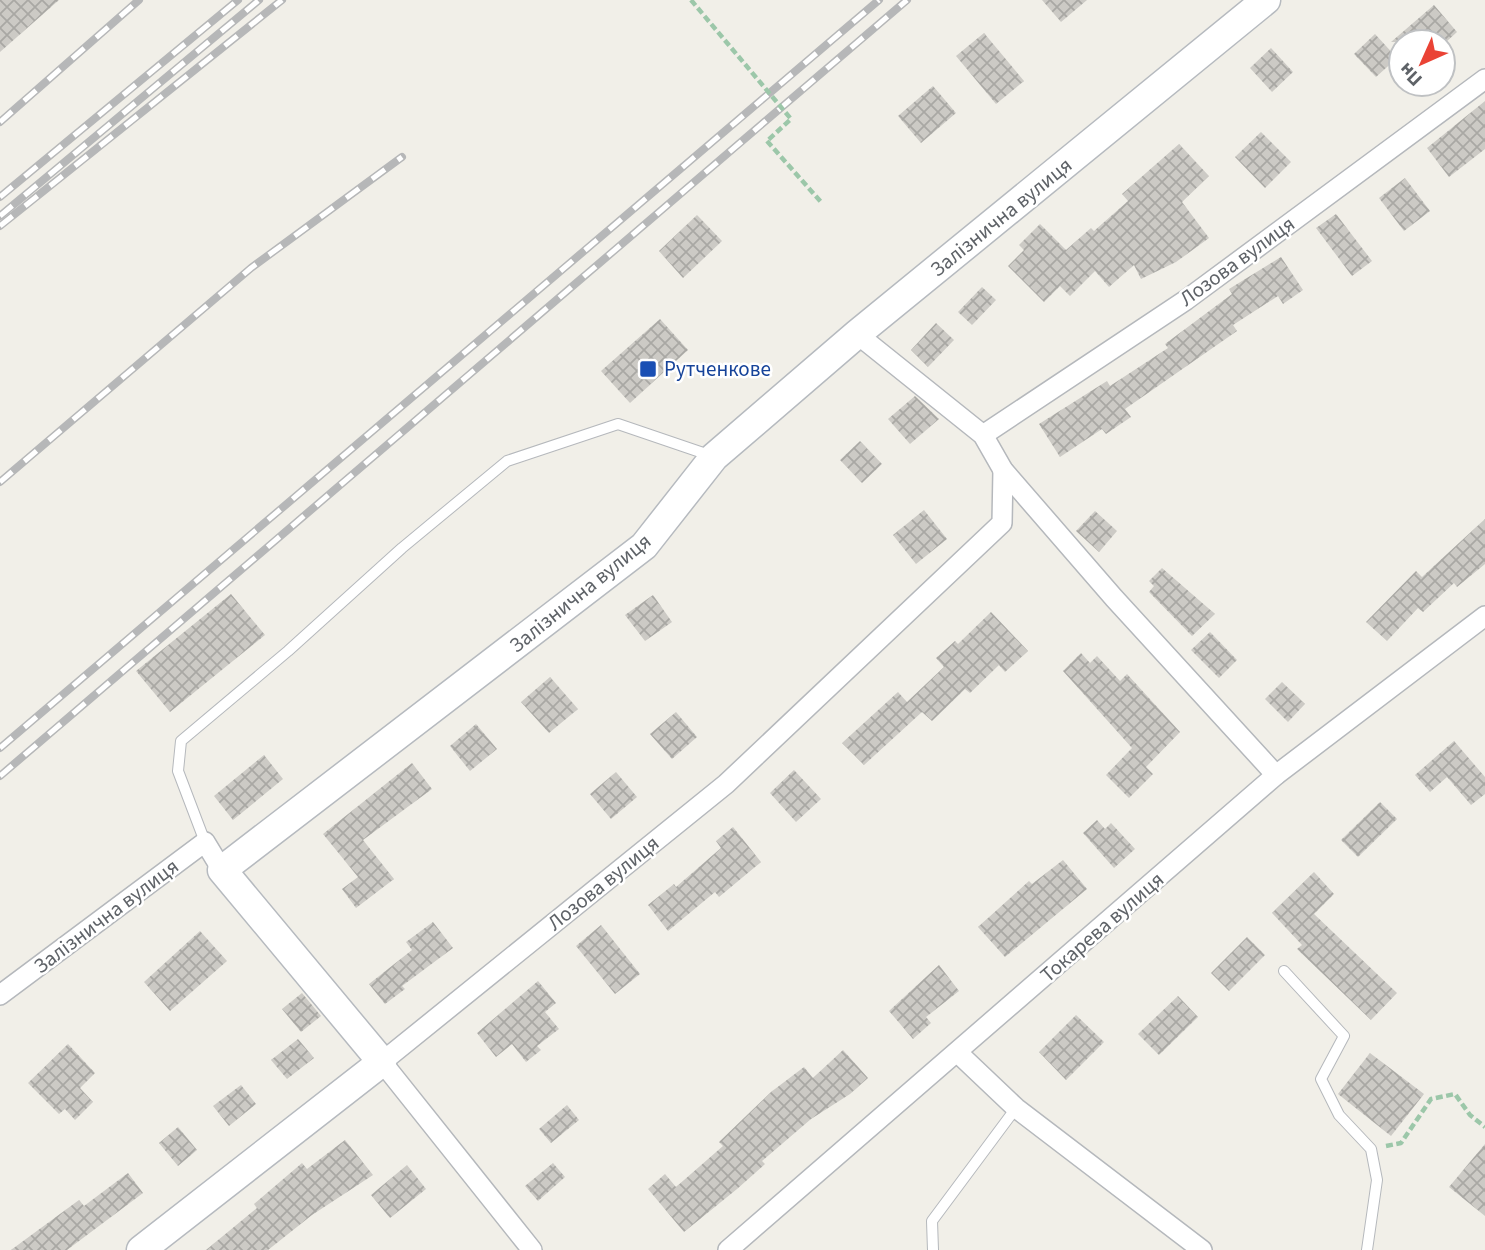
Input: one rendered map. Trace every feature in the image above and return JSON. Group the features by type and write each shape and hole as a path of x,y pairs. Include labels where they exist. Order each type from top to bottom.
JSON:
{"main road":[{"name":"Залізнична вулиця","path":"222,870 644,546 714,457 857,334 1266,0"},
{"path":"222,870 382,1062"},
{"name":"Лозова вулиця","path":"141,1250 382,1062"}],"street":[{"name":"Лозова вулиця","path":"983,435 1186,300 1485,79"},
{"path":"857,334 983,435 1003,470 1114,598 1276,775"},
{"name":"Лозова вулиця","path":"382,1062 726,784 992,533 1002,523 1003,470"},
{"name":"Токарева вулиця","path":"728,1250 1276,775 1485,616"},
{"path":"205,842 222,870"},
{"name":"Залізнична вулиця","path":"0,995 205,842"},
{"path":"958,1053 1016,1108 1202,1250"},
{"path":"382,1062 531,1250"}],"lane":[{"path":"205,842 178,771 181,741 288,651 402,548 507,461 618,424 714,457"},
{"path":"1284,971 1344,1036 1321,1079 1339,1115 1371,1149 1377,1180 1367,1250"},
{"path":"933,1250 932,1221 1016,1108"}],"path":[{"path":"691,0 791,119 767,141 821,202"},
{"path":"1371,1149 1401,1143 1431,1099 1455,1094 1470,1115 1485,1127"}],"building":[{"path":"0,0 59,0 0,52"},
{"path":"1042,0 1087,0 1061,22"},
{"path":"1434,5 1454,28 1407,28"},
{"path":"984,33 1024,81 996,104 956,56"},
{"path":"1375,34 1387,47 1387,67 1376,77 1354,54"},
{"path":"1271,48 1293,72 1272,92 1250,68"},
{"path":"933,86 956,113 921,143 898,116"},
{"path":"1485,101 1485,149 1449,177 1427,148"},
{"path":"1261,132 1291,162 1265,188 1235,157"},
{"path":"1179,144 1209,176 1182,202 1209,238 1176,262 1141,279 1134,265 1109,287 1095,271 1070,296 1060,286 1044,302 1008,266 1024,250 1019,245 1040,224 1066,250 1091,228 1094,231 1128,201 1122,194"},
{"path":"1405,178 1430,211 1404,231 1379,198"},
{"path":"1336,214 1372,261 1352,276 1316,228"},
{"path":"697,215 722,241 683,278 659,251"},
{"path":"1281,257 1303,290 1283,304 1278,296 1233,325 1237,331 1125,409 1131,417 1106,434 1102,429 1060,457 1039,424 1107,381 1110,386 1168,348 1165,344 1232,294 1229,289"},
{"path":"982,287 996,300 972,325 958,312"},
{"path":"660,319 688,350 630,403 601,371"},
{"path":"936,323 954,340 928,367 911,350"},
{"path":"915,396 939,419 910,444 888,419"},
{"path":"860,441 882,464 862,483 840,460"},
{"path":"924,510 947,539 916,564 893,535"},
{"path":"1095,511 1117,531 1099,552 1076,531"},
{"path":"1485,519 1485,564 1457,587 1454,583 1423,612 1418,608 1387,641 1366,622 1416,571 1422,577"},
{"path":"1162,568 1215,614 1192,636 1149,592 1154,586 1149,581"},
{"path":"231,594 265,635 170,712 136,671"},
{"path":"653,595 672,622 645,641 625,615"},
{"path":"991,612 1028,651 1005,672 999,665 970,693 965,689 932,721 922,712 864,765 842,743 898,692 907,702 944,667 936,658 955,641 958,644"},
{"path":"1210,632 1237,660 1219,678 1191,650"},
{"path":"1081,653 1090,663 1097,656 1120,681 1127,674 1180,732 1146,767 1153,774 1129,798 1106,775 1132,748 1063,671"},
{"path":"550,677 578,709 549,733 521,702"},
{"path":"1282,682 1305,704 1288,722 1265,699"},
{"path":"676,712 697,737 672,759 650,734"},
{"path":"476,724 497,749 470,771 450,746"},
{"path":"1454,741 1485,777 1485,794 1471,805 1447,777 1430,792 1415,775"},
{"path":"264,755 283,779 233,820 214,796"},
{"path":"412,763 432,789 363,840 394,879 356,908 342,889 358,877 323,834"},
{"path":"794,770 821,799 796,822 770,793"},
{"path":"616,772 637,797 611,819 590,794"},
{"path":"1380,802 1397,819 1358,857 1341,840"},
{"path":"1097,820 1105,829 1111,823 1135,849 1114,868 1083,833"},
{"path":"733,827 761,862 719,897 715,892 668,931 648,905 674,884 676,887 721,848 716,841"},
{"path":"1063,860 1087,889 1005,957 978,927 1029,881 1032,884"},
{"path":"1314,872 1334,894 1314,914 1397,993 1371,1020 1297,949 1302,945 1272,913"},
{"path":"433,922 453,948 402,986 405,989 385,1004 369,984 412,950 406,942"},
{"path":"601,925 640,974 615,994 576,946"},
{"path":"200,931 227,961 170,1011 144,982"},
{"path":"1247,937 1265,955 1229,991 1211,973"},
{"path":"939,965 959,991 926,1017 931,1023 913,1039 889,1011"},
{"path":"538,981 556,1003 545,1012 559,1029 537,1046 541,1050 526,1062 512,1044 496,1057 477,1033"},
{"path":"302,993 321,1016 301,1032 282,1009"},
{"path":"1178,996 1198,1017 1159,1055 1138,1034"},
{"path":"1076,1015 1104,1042 1066,1080 1039,1052"},
{"path":"298,1039 314,1058 287,1079 271,1060"},
{"path":"68,1044 95,1073 80,1088 93,1102 75,1120 65,1109 59,1114 28,1083"},
{"path":"843,1050 868,1078 850,1094 811,1119 762,1161 765,1164 737,1189 684,1232 648,1189 665,1174 676,1187 723,1146 719,1142 771,1092 804,1067 813,1078"},
{"path":"1370,1053 1424,1094 1391,1136 1338,1094"},
{"path":"241,1085 256,1104 229,1126 213,1106"},
{"path":"567,1105 579,1120 551,1143 539,1129"},
{"path":"178,1127 197,1150 178,1166 159,1143"},
{"path":"345,1140 373,1175 312,1215 268,1250 206,1250 257,1208 254,1204 302,1163 307,1169"},
{"path":"1485,1144 1485,1216 1449,1187"},
{"path":"553,1163 565,1177 538,1201 525,1186"},
{"path":"407,1165 426,1189 390,1218 371,1195"},
{"path":"128,1173 143,1193 67,1250 11,1250 79,1200 84,1206"}],"railway":[{"path":"0,122 139,0"},
{"path":"0,197 238,0"},
{"path":"0,216 259,0"},
{"path":"0,226 282,0"},
{"path":"0,748 879,0"},
{"path":"0,776 907,0"},
{"path":"0,482 251,268 402,157"}],"place":[{"name":"Рутченкове","path":"648,369"}]}
